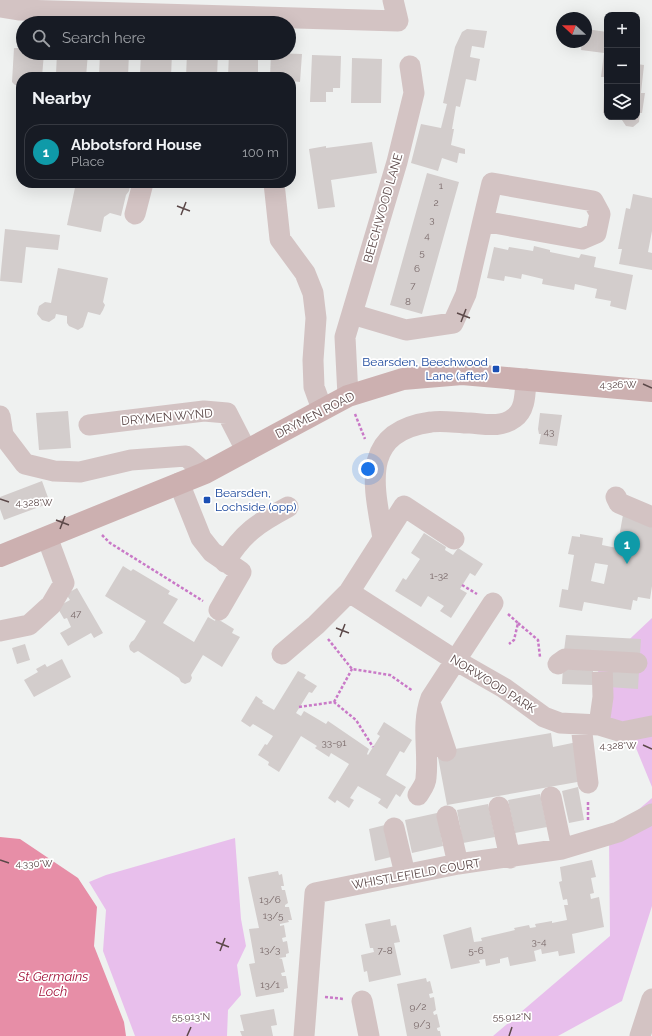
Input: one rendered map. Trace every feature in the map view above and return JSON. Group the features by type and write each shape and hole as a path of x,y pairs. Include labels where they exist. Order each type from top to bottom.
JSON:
{"main road":[{"name":"DRYMEN ROAD","path":"0,556 205,473 348,396 403,379 462,374 652,391"}],"street":[{"path":"296,18 398,21 393,0"},
{"path":"0,7 28,10 230,16"},
{"name":"BEECHWOOD LANE","path":"348,396 345,337 397,162 414,93 410,66"},
{"path":"352,314 406,330 453,323 466,294 492,182 593,201 600,214 596,232 582,239 483,221"},
{"path":"135,214 142,188"},
{"path":"275,188 280,239 305,273 313,293 316,318 313,360 314,387 322,409"},
{"path":"383,538 374,486 377,461 382,449 402,430 431,421 500,425 515,418 523,408 526,379"},
{"name":"DRYMEN WYND","path":"89,425 204,412 227,413 246,450"},
{"path":"0,416 3,435 25,464 54,471 80,472 131,460 186,456 205,473"},
{"path":"179,484 201,538 212,552 241,572 219,610"},
{"path":"616,496 619,503 652,517"},
{"path":"282,654 316,625 349,592 404,506 454,539"},
{"path":"225,562 237,543 260,522 288,507"},
{"path":"0,631 30,625 51,605 64,583 46,537"},
{"name":"NORWOOD PARK","path":"349,592 455,660 504,688 544,717 560,723 590,725 622,732 652,726"},
{"path":"418,795 426,780 425,728 430,702 455,660 500,608"},
{"path":"558,664 565,659 637,664"},
{"path":"588,783 582,754 590,725 603,697 602,662"},
{"path":"430,702 446,751"},
{"path":"551,797 572,846"},
{"path":"499,807 510,858"},
{"name":"WHISTLEFIELD COURT","path":"304,1036 315,893 458,864 510,858 572,846 618,832 652,814"},
{"path":"447,816 458,864"},
{"path":"394,828 405,874"},
{"path":"640,1036 652,999"},
{"path":"362,1001 369,1036"}],"path":[{"path":"348,396 366,442 382,449"},
{"path":"87,521 110,543 219,610"},
{"path":"500,608 538,640 540,663 558,664"},
{"path":"509,644 514,640 518,623"},
{"path":"316,625 352,668 390,675 430,702"},
{"path":"334,702 352,668"},
{"path":"299,707 334,702 356,720 373,747"},
{"path":"572,846 588,824 588,783"},
{"path":"307,995 362,1001"}],"shaded area":[{"path":"652,618 652,787 636,748 602,724 598,669"},
{"path":"652,798 652,906 622,1001 558,1036 493,1036 610,936 609,835"},
{"path":"235,838 241,919 246,946 237,965 241,995 228,1010 227,1036 135,1036 103,951 106,910 89,882 106,875"}],"water":[{"name":"St Germains Loch","path":"0,837 20,839 78,878 97,907 94,946 124,1022 126,1036 0,1036"}],"building":[{"path":"467,29 487,31 484,48 472,46 470,57 480,59 476,81 466,79 460,107 456,106 451,145 465,149 465,154 459,153 457,163 442,158 438,171 411,163 421,124 441,128 447,104 443,103 455,47 462,32"},
{"path":"592,30 604,32 604,53 581,50 581,48 592,48"},
{"path":"14,48 16,48 16,60 43,60 42,72 16,72 16,85 12,82"},
{"path":"604,53 604,77 601,77"},
{"path":"296,54 302,54 300,82 296,82 296,72 270,72 271,60 296,60"},
{"path":"312,55 341,56 340,88 333,88 333,92 326,92 326,102 310,102"},
{"path":"352,58 382,59 381,103 351,103"},
{"path":"57,60 87,60 86,72 56,72"},
{"path":"100,60 129,60 128,72 99,72"},
{"path":"141,60 172,60 171,72 140,72"},
{"path":"187,60 218,60 217,72 186,72"},
{"path":"229,60 258,60 258,72 228,72"},
{"path":"640,64 644,65 641,93 645,93 642,113 640,113"},
{"path":"622,120 639,120 633,127 626,126"},
{"path":"372,142 377,173 331,180 335,207 318,209 309,149"},
{"path":"427,173 459,182 422,314 390,305"},
{"path":"75,188 130,188 126,195 121,216 110,213 104,217 101,232 67,225"},
{"path":"633,194 652,198 652,231 648,252 652,253 652,270 619,264 622,249 618,249 626,208 630,209"},
{"path":"5,229 60,235 58,250 26,247 22,283 0,281"},
{"path":"534,246 550,250 550,252 579,258 581,254 596,257 594,267 633,275 626,310 610,306 611,301 595,298 597,289 575,284 574,290 542,284 543,279 522,274 521,279 505,276 504,281 487,278 494,247 508,250 509,247 533,251"},
{"path":"58,268 108,278 103,302 105,305 103,310 100,315 88,312 83,327 78,330 69,326 67,323 67,316 56,314 55,318 49,322 42,320 37,314 39,306 45,302 51,303"},
{"path":"68,411 71,448 39,450 36,413"},
{"path":"540,413 562,415 557,446 539,444 541,434 539,434 538,429"},
{"path":"42,481 50,503 4,520 0,509 0,497"},
{"path":"623,515 652,525 652,586 650,599 638,597 637,601 633,600 631,610 584,602 582,611 559,607 562,589 568,590 574,555 568,554 572,536 580,537 580,534 603,538 602,545 617,548","holes":["595,563 608,565 604,584 591,581"]},
{"path":"424,533 446,547 445,550 453,555 458,548 483,564 475,576 470,573 460,589 467,593 451,618 440,611 444,606 428,596 421,607 395,591 403,578 406,580 420,559 411,553"},
{"path":"123,566 131,571 133,569 170,591 168,594 178,599 163,623 194,642 208,617 215,621 216,618 234,629 232,633 240,637 222,667 203,655 191,675 192,678 190,682 185,684 181,682 179,678 138,651 134,653 130,650 129,646 131,642 134,640 146,621 105,596"},
{"path":"77,588 103,633 94,638 91,633 68,646 60,633 71,627 67,618 64,619 57,607 70,600 66,594"},
{"path":"566,635 641,639 640,655 564,651"},
{"path":"25,644 30,660 17,664 12,648"},
{"path":"62,659 71,677 34,697 24,680 38,672 36,669 45,664 47,667"},
{"path":"563,667 593,668 593,685 562,684"},
{"path":"609,670 639,671 638,689 608,687"},
{"path":"298,671 306,675 304,678 317,686 312,693 309,692 296,713 301,716 304,711 326,724 328,721 369,749 368,755 380,736 377,734 384,722 412,740 404,753 400,751 386,775 406,787 400,797 396,794 387,809 378,803 381,799 358,786 350,798 354,800 349,808 337,800 335,803 328,798 349,764 331,753 329,757 315,748 317,746 301,736 279,772 268,765 269,762 258,755 265,744 267,745 273,736 253,724 250,727 241,721 256,696 263,701 262,703 274,710"},
{"path":"551,733 553,747 577,742 583,781 447,805 437,752"},
{"path":"578,787 584,820 569,823 562,791"},
{"path":"540,794 547,827 515,833 508,800"},
{"path":"488,804 495,837 463,843 457,810"},
{"path":"437,813 443,846 412,853 405,820"},
{"path":"385,825 391,857 375,861 369,829"},
{"path":"592,860 596,877 591,878 594,893 590,894 591,899 599,897 604,927 572,934 575,953 559,956 558,951 542,954 541,949 534,951 536,961 510,966 508,957 500,959 500,963 486,966 485,959 479,960 480,963 451,969 443,935 471,927 474,942 482,941 481,938 515,930 514,928 529,925 530,928 536,927 535,924 567,920 564,905 568,905 567,899 563,900 559,882 562,881 560,867"},
{"path":"278,871 279,875 282,874 284,886 281,886 282,890 285,890 288,903 285,907 289,907 292,920 288,920 289,922 280,924 280,926 284,925 286,937 282,938 283,942 287,941 289,953 286,954 286,957 279,958 282,959 285,972 281,973 282,976 286,976 288,988 284,989 284,992 256,997 249,964 255,963 249,929 259,928 248,877"},
{"path":"390,919 391,926 396,925 400,942 394,943 401,975 369,982 367,971 364,972 361,955 374,952 373,948 370,948 365,924"},
{"path":"426,978 427,982 430,981 433,993 429,994 430,998 434,997 436,1010 433,1012 434,1015 437,1014 440,1027 437,1029 440,1031 441,1036 407,1036 397,984"},
{"path":"274,1009 277,1025 271,1026 273,1036 242,1036 240,1031 244,1031 240,1015"}],"place":[{"name":"Bearsden, Beechwood Lane (after)","path":"496,369"},
{"name":"Bearsden, Lochside (opp)","path":"207,500"},
{"name":"Abbotsford House","path":"627,564"}]}
